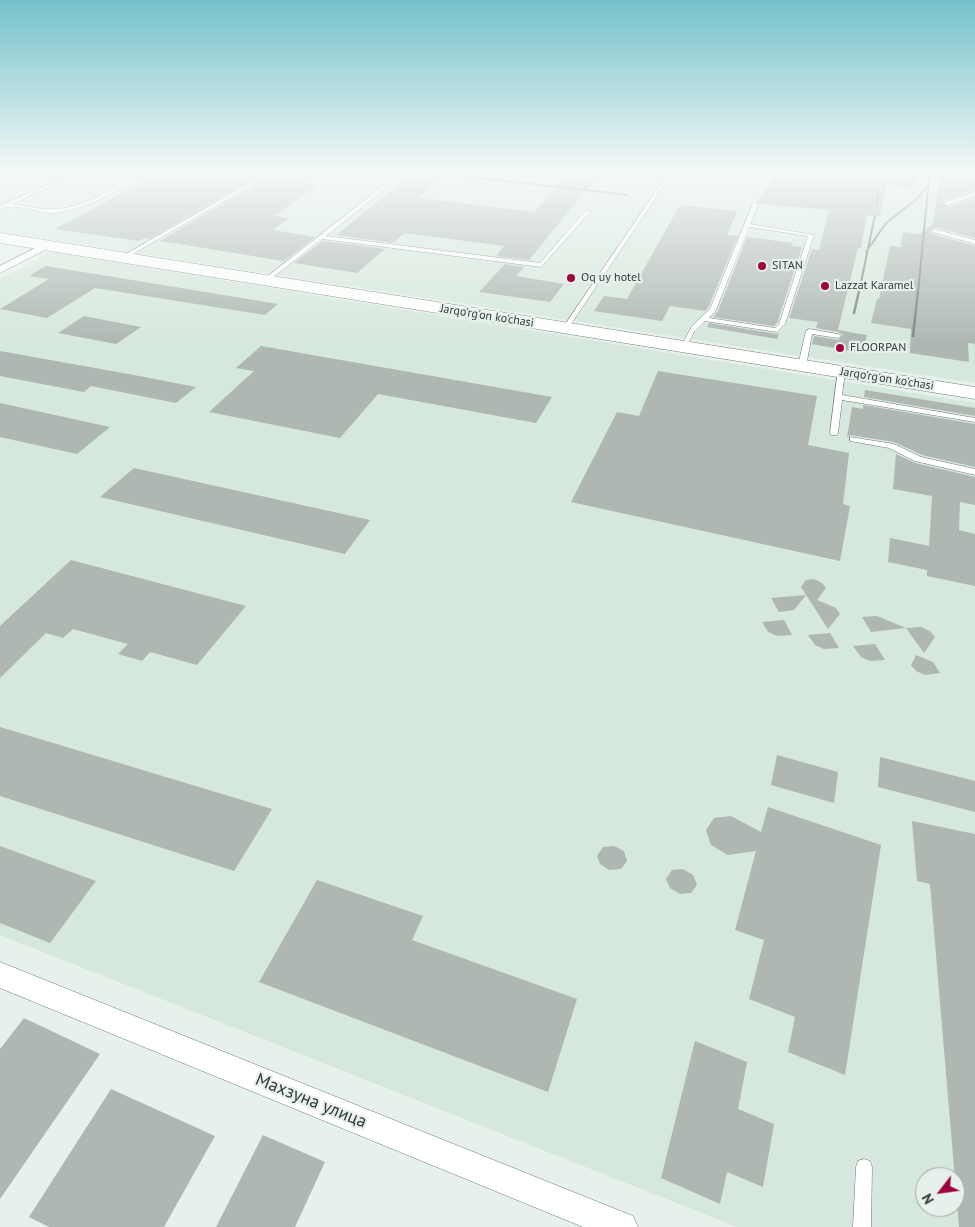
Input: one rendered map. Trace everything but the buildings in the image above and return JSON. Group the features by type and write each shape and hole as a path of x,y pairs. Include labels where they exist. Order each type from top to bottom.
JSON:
{"main road":[{"name":"Jarqo'rg'on ko'chasi","path":"0,234 50,244 975,393"},
{"name":"Jarqo'rg'on ko'chasi","path":"0,238 129,254 567,327 686,343 975,388"}],"street":[{"path":"0,270 50,244"},
{"name":"Махзуна улица","path":"0,975 622,1227"}],"lane":[{"path":"129,254 172,229"},
{"path":"270,277 331,229"},
{"path":"322,236 541,266 572,229"},
{"path":"567,327 633,229"},
{"path":"686,343 694,327 713,310 744,229"},
{"path":"705,319 776,330 782,324 811,235 774,229"},
{"path":"934,231 975,242"},
{"path":"803,361 809,331 838,336"},
{"path":"834,433 841,372"},
{"path":"838,398 975,420"},
{"path":"853,439 892,446 918,460 975,472"},
{"path":"862,1227 864,1168"}],"shaded area":[{"path":"0,229 975,229 975,383 0,232"},
{"path":"51,252 975,403 975,1227 737,1227 0,935 0,279"}],"railway":[{"path":"868,249 872,229"},
{"path":"868,249 882,229"},
{"path":"918,292 924,229"},
{"path":"859,292 868,249"},
{"path":"854,313 859,291"},
{"path":"913,336 918,291"}],"place":[{"name":"SITAN","path":"762,266"},
{"name":"Oq uy hotel","path":"571,278"},
{"name":"Lazzat Karamel","path":"825,286"},
{"name":"FLOORPAN","path":"840,348"}]}
